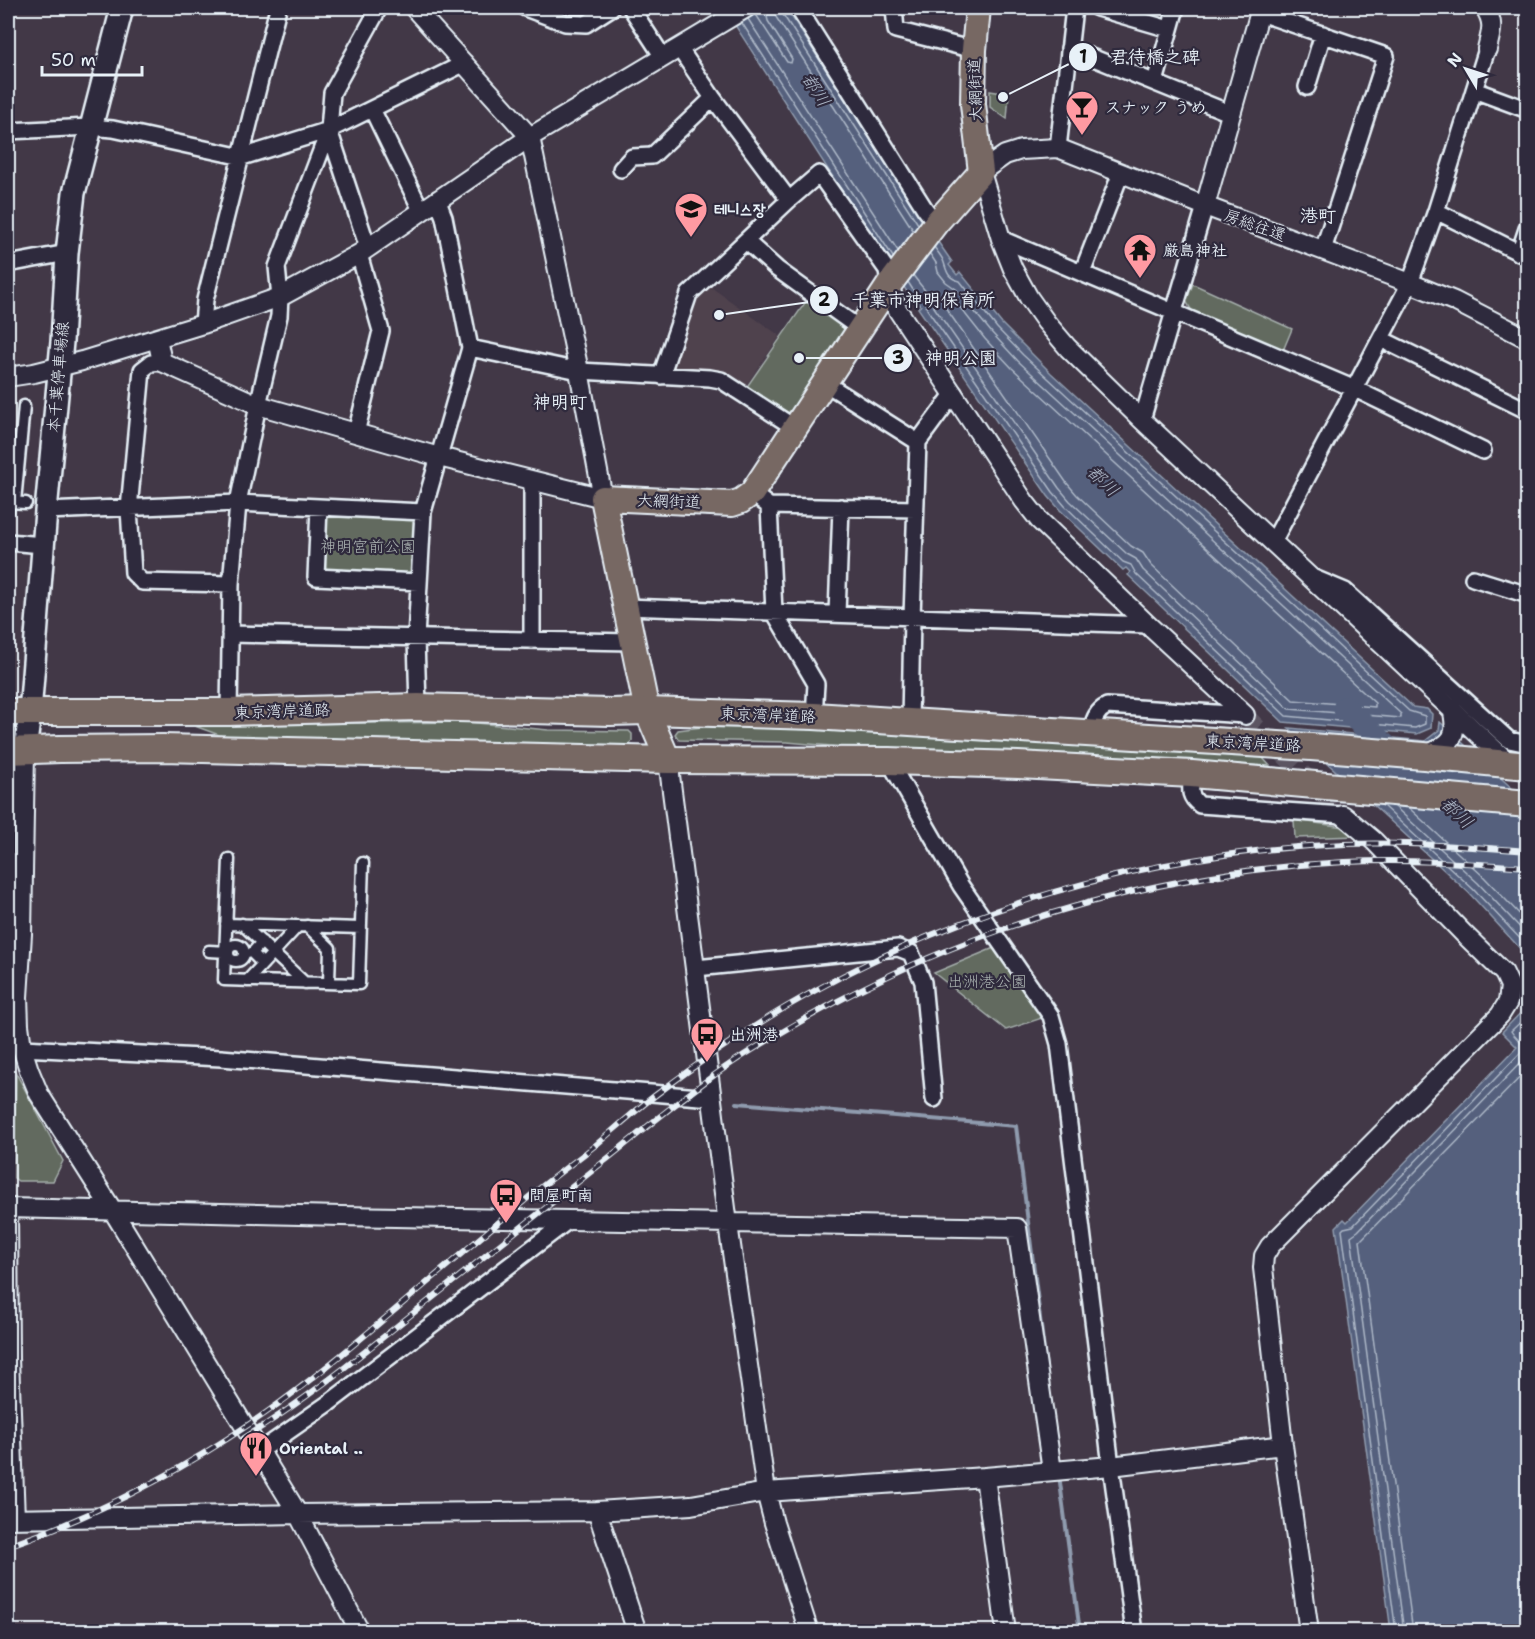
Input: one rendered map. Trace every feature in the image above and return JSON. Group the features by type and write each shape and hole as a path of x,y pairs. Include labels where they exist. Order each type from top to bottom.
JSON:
{"highway":[{"name":"東京湾岸道路","path":"19,713 229,712 418,707 814,716 1311,747 1424,756 1513,768"},
{"name":"東京湾岸道路","path":"16,751 163,748 668,760 889,761 1192,774 1527,804"}],"main road":[{"name":"本千葉停車場線","path":"16,751 19,713 44,545 62,342 67,253 74,193 122,8"},
{"name":"大網街道","path":"978,8 974,50 973,104 981,172"},
{"path":"760,500 795,428 889,285 936,224 981,172"},
{"path":"603,498 647,711 668,760"},
{"name":"大網街道","path":"603,498 732,504 760,500"}],"street":[{"path":"203,324 205,300 278,8"},
{"path":"229,712 231,584 238,503 279,316 278,267 328,130 332,93 379,8"},
{"path":"231,584 142,582 133,573 129,509 142,370 151,363 162,362 258,405 439,457 603,498 530,137 414,8"},
{"path":"525,8 565,23 586,24 611,8"},
{"path":"631,8 713,98 789,200"},
{"path":"8,377 59,368 203,324 280,297 363,251 530,137 746,8"},
{"path":"798,8 936,224"},
{"path":"894,8 896,30 974,50"},
{"path":"1058,148 1074,8"},
{"path":"1097,8 1169,29"},
{"path":"1155,82 1176,8"},
{"path":"1273,542 1410,283 1436,211 1487,49 1492,28 1490,16 1485,8"},
{"path":"1142,420 1261,10 1386,56 1323,250"},
{"path":"1307,87 1323,34"},
{"path":"1069,48 1232,114"},
{"path":"8,131 90,127 113,129 242,158 328,130 465,63"},
{"path":"1474,90 1527,110"},
{"path":"621,169 632,157 651,156 713,98"},
{"path":"372,109 421,210"},
{"path":"328,130 363,251 381,331 356,433"},
{"name":"房総往還","path":"981,172 1005,155 1042,148 1058,148 1410,283 1454,301 1527,339"},
{"path":"981,172 1000,239 1014,269 1029,298 1068,348 1513,768"},
{"path":"1082,273 1121,173"},
{"path":"661,376 689,294 819,174 887,270 897,309 1024,501 1039,520 1245,715"},
{"path":"418,707 416,639 423,512 470,348 444,217 437,199"},
{"path":"1436,211 1523,255 1527,226"},
{"path":"1000,239 1355,389 1483,451"},
{"path":"746,241 777,269 860,329"},
{"path":"8,264 67,253"},
{"path":"157,338 162,362"},
{"path":"1381,339 1527,411"},
{"path":"470,348 579,371 721,380 795,428"},
{"path":"825,383 918,442"},
{"path":"910,722 918,442 954,393"},
{"path":"16,505 24,406"},
{"path":"532,481 532,641"},
{"path":"814,716 816,684 774,612 760,500 841,507 915,509"},
{"path":"46,511 238,503 423,512"},
{"path":"319,507 316,577 419,582"},
{"path":"837,614 841,507"},
{"path":"8,542 44,545"},
{"path":"1308,576 1345,591 1509,740 1527,744"},
{"path":"1473,578 1527,595"},
{"path":"625,607 1148,625"},
{"path":"230,634 632,642"},
{"path":"1090,733 1096,715 1107,706 1245,715"},
{"path":"1424,756 1441,749 1452,740 1455,721 1452,708"},
{"path":"16,751 22,934 18,997 19,1025 22,1048 39,1094 298,1514 360,1632"},
{"path":"668,760 728,1224 766,1492 809,1632"},
{"path":"889,761 961,886 1052,1016 1059,1044 1111,1466 1134,1632"},
{"path":"1192,774 1190,794 1200,805 1343,815 1374,841 1504,973 1510,986 1508,1002 1500,1015 1270,1246 1264,1256 1263,1268 1283,1445 1309,1632"},
{"path":"229,860 227,952 224,980 359,984 363,863"},
{"path":"226,924 361,928"},
{"path":"242,924 305,982"},
{"path":"247,981 302,926"},
{"path":"302,926 330,948 329,983"},
{"path":"227,952 229,957 236,961 241,960 262,942"},
{"path":"696,968 898,948 911,953 923,982 934,1099"},
{"path":"209,951 227,952"},
{"path":"248,953 263,963"},
{"path":"22,1048 221,1058 712,1098"},
{"path":"1057,1470 1017,1228 8,1209 11,1519 597,1511 691,1505 766,1492 1111,1466 1283,1445"},
{"path":"260,1451 338,1396 569,1220"},
{"path":"985,1477 1006,1632"},
{"path":"597,1511 637,1632"}],"shaded area":[{"path":"705,283 780,336 744,388 674,369 669,363 694,294"}],"green space":[{"path":"990,91 1009,94 1007,119 990,107"},
{"path":"1193,284 1292,329 1282,353 1193,313 1186,301"},
{"path":"809,297 850,328 794,411 786,414 746,388"},
{"name":"神明宮前公園","path":"327,514 409,518 417,524 414,572 410,578 325,574 320,569 323,517"},
{"path":"467,722 548,730 629,731 632,734 632,741 629,746 250,739 222,736 192,725"},
{"path":"710,726 798,727 1262,757 1270,766 1119,757 877,750 787,742 679,740 675,734 678,730"},
{"path":"1294,820 1344,827 1358,836 1295,838"},
{"name":"出洲港公園","path":"994,948 1048,1016 1006,1030 934,973"},
{"path":"16,1073 63,1161 53,1181 18,1181 14,1178"}],"water":[{"path":"724,8 786,8 952,262 949,265 957,275 960,272 1002,324 1051,373 1413,707 1427,709 1432,714 1431,728 1417,734 1283,722 1128,575 1130,572 1126,568 1123,570 1060,510 918,308 921,306 915,300 913,301"},
{"path":"1440,722 1527,802 1527,956 1469,893 1289,728 1425,741 1439,730"},
{"path":"1527,1006 1527,1631 1391,1631 1336,1227 1344,1219 1347,1222 1517,1047 1502,1032"}],"waterway":[{"name":"都川","path":"1345,708 1398,758"},
{"path":"737,1103 1016,1126 1046,1366"},
{"path":"1059,1475 1080,1632"}],"tunnel":[{"path":"1245,715 1343,815"}],"railway":[{"path":"8,1546 72,1521 135,1492 196,1458 254,1421 332,1363 531,1195 688,1071 786,1007 850,972 917,941 986,914 1056,891 1128,873 1201,859 1273,849 1346,844 1437,845 1528,851"},
{"path":"244,1438 344,1368 707,1080 793,1026 896,973 957,946 1083,904 1147,888 1212,876 1278,867 1368,861 1528,867"}],"place":[{"name":"君待橋之碑","path":"1003,97"},
{"name":"スナック うめ","path":"1082,136"},
{"name":"테니스장","path":"691,238"},
{"name":"厳島神社","path":"1140,279"},
{"name":"千葉市神明保育所","path":"719,315"},
{"name":"神明公園","path":"799,358"},
{"name":"出洲港","path":"707,1063"},
{"name":"問屋町南","path":"506,1224"},
{"name":"Oriental ..","path":"256,1477"}],"district":[{"name":"港町","path":"1318,216"},
{"name":"神明町","path":"560,402"}]}
